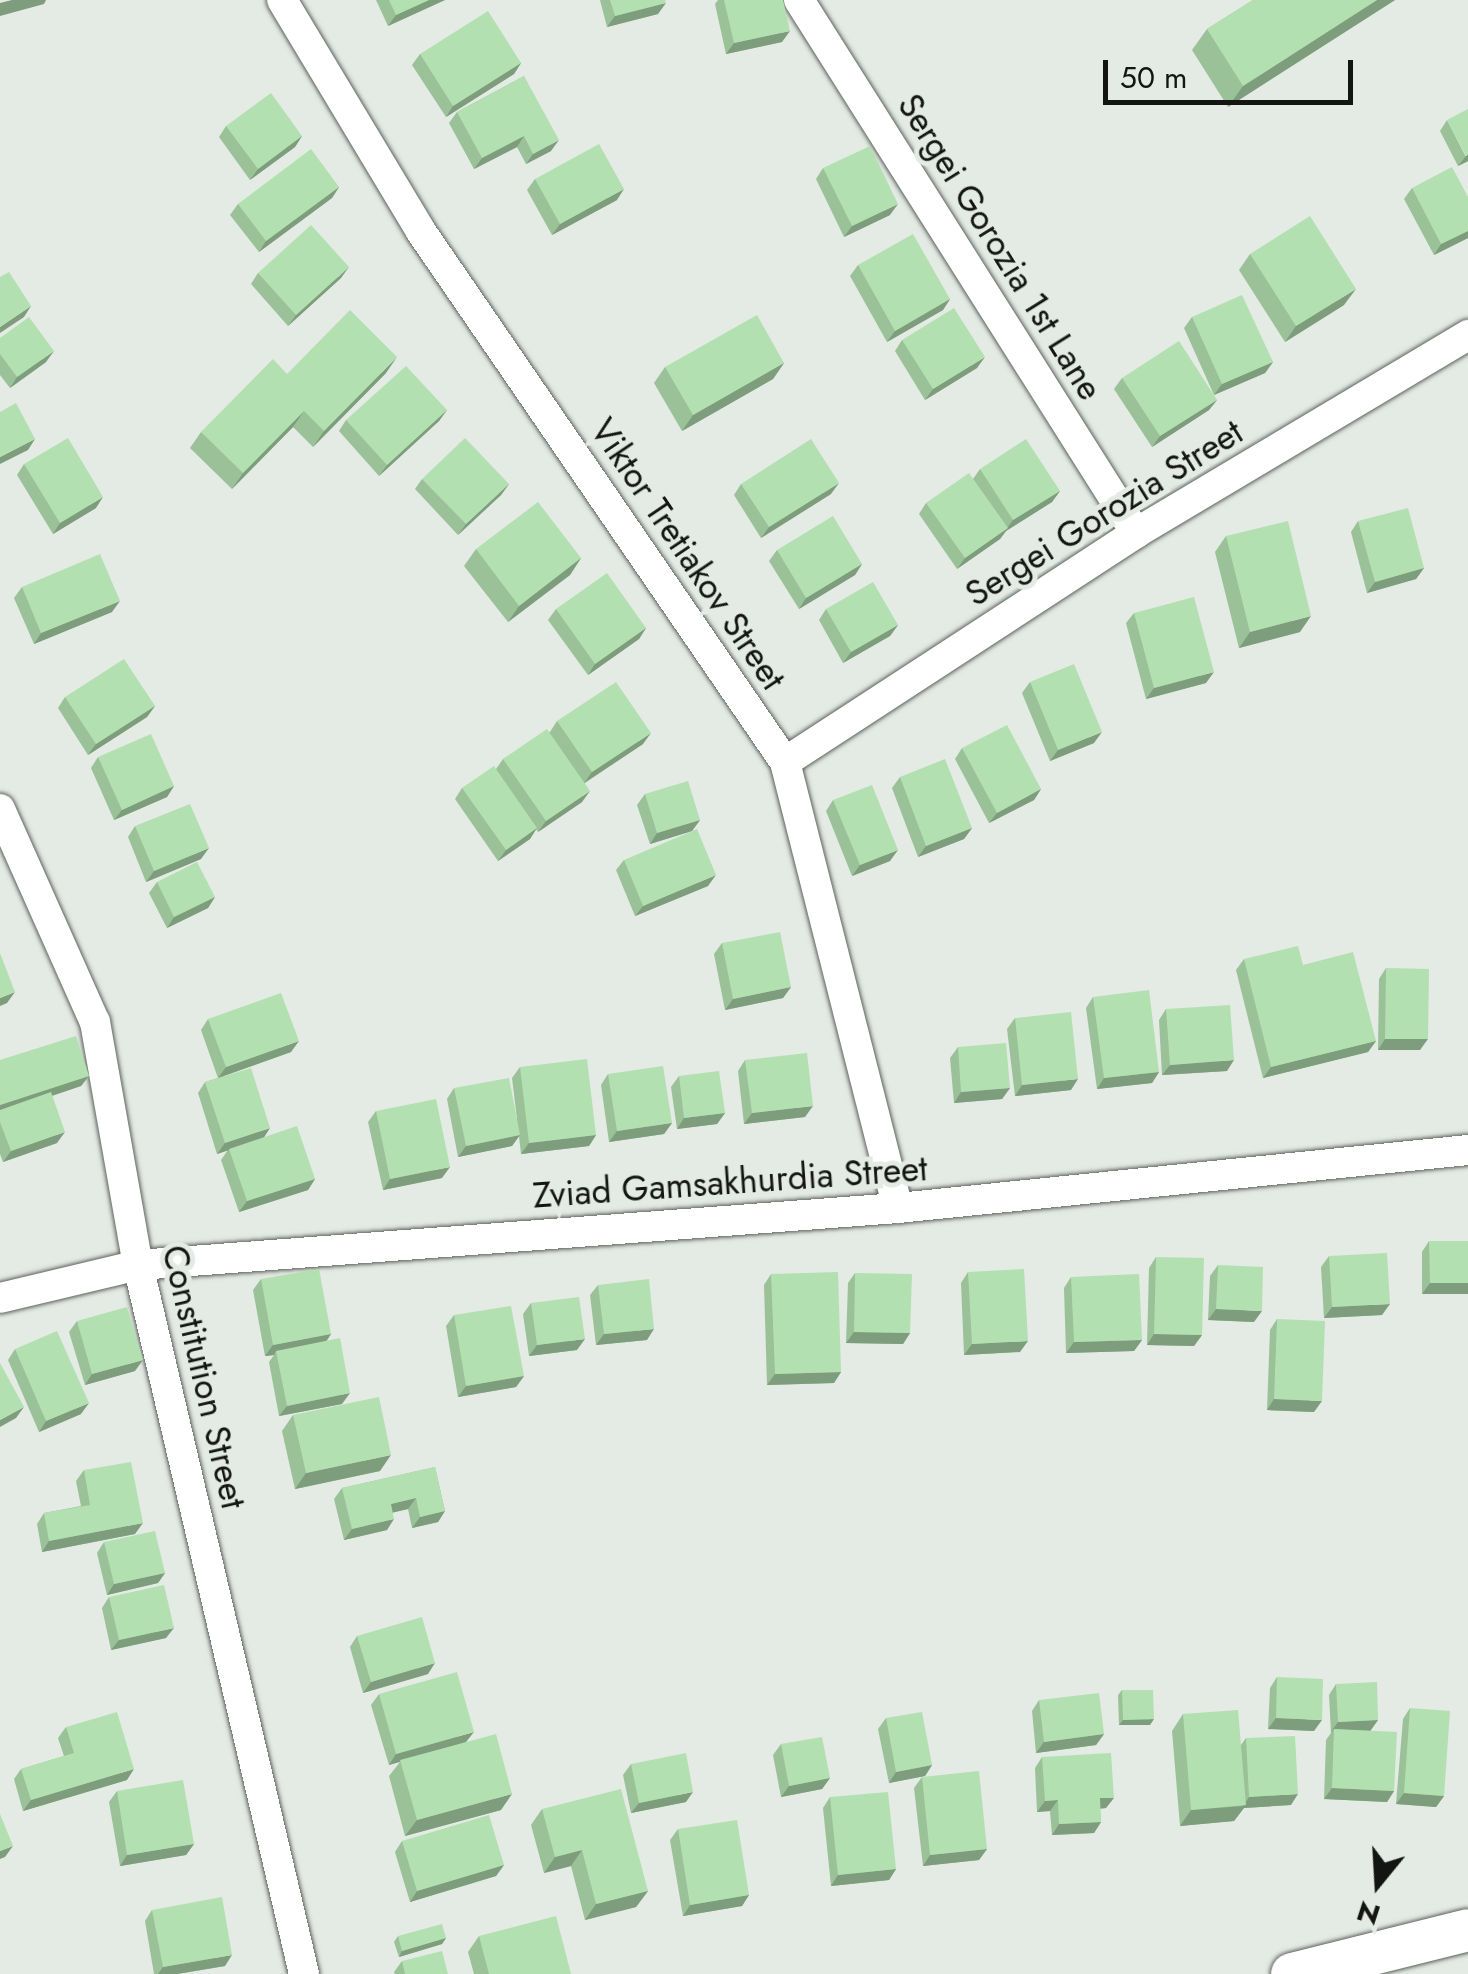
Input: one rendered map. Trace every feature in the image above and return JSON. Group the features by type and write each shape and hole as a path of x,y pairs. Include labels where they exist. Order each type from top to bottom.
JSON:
{"main road":[{"path":"1292,1974 1468,1930"}],"street":[{"name":"Viktor Tretiakov Street","path":"282,0 420,230 785,762 898,1208"},
{"name":"Sergei Gorozia 1st Lane","path":"799,0 1136,533"},
{"name":"Sergei Gorozia Street","path":"785,762 1136,533 1468,335"},
{"name":"Constitution Street","path":"0,809 95,1022 138,1265 304,1974"},
{"name":"Zviad Gamsakhurdia Street","path":"0,1298 138,1265 898,1208 1468,1150"}],"building":[{"path":"389,0 429,0 396,15"},
{"path":"610,0 665,0 666,3 615,16"},
{"path":"724,0 783,0 790,31 734,43"},
{"path":"1253,0 1377,0 1243,86 1207,29"},
{"path":"488,11 521,63 453,106 420,54"},
{"path":"524,76 559,140 533,154 524,136 482,158 457,112"},
{"path":"271,93 302,136 258,169 226,126"},
{"path":"1468,109 1468,154 1466,156 1447,120"},
{"path":"599,144 624,189 560,224 535,179"},
{"path":"870,146 898,204 852,226 823,168"},
{"path":"311,149 339,187 266,241 238,204"},
{"path":"1452,167 1468,197 1468,231 1441,244 1412,188"},
{"path":"1310,216 1356,289 1296,326 1250,254"},
{"path":"311,225 349,267 296,315 258,273"},
{"path":"913,234 950,299 895,331 858,265"},
{"path":"9,272 31,306 0,327 0,277"},
{"path":"1242,295 1273,362 1222,384 1192,317"},
{"path":"954,308 985,357 933,389 902,340"},
{"path":"350,310 397,357 324,431 304,411 243,473 201,432 273,359 287,374"},
{"path":"757,315 784,363 693,415 665,367"},
{"path":"29,317 54,351 17,377 0,354 0,338"},
{"path":"1179,341 1217,400 1160,436 1122,378"},
{"path":"406,366 447,410 387,465 346,420"},
{"path":"16,403 35,439 0,457 0,412"},
{"path":"68,438 103,497 60,523 24,464"},
{"path":"465,438 509,484 466,524 422,479"},
{"path":"811,439 839,483 769,527 741,484"},
{"path":"1026,439 1060,491 1013,520 980,469"},
{"path":"969,473 1008,528 965,558 926,503"},
{"path":"538,502 581,558 519,606 476,549"},
{"path":"1408,508 1424,568 1375,582 1358,521"},
{"path":"833,516 862,564 806,598 777,550"},
{"path":"1288,521 1311,616 1250,632 1226,536"},
{"path":"100,554 120,601 41,633 22,587"},
{"path":"607,573 646,628 595,664 556,609"},
{"path":"873,582 898,625 851,652 826,609"},
{"path":"1194,597 1214,672 1154,688 1134,613"},
{"path":"124,659 155,706 96,744 65,697"},
{"path":"1074,664 1102,732 1058,750 1030,682"},
{"path":"616,682 651,733 592,772 557,721"},
{"path":"1007,725 1041,789 997,813 962,748"},
{"path":"547,729 590,791 546,821 503,759"},
{"path":"151,734 174,786 122,810 98,757"},
{"path":"945,759 972,828 926,846 900,777"},
{"path":"494,766 537,828 506,850 462,788"},
{"path":"688,781 700,820 657,833 645,794"},
{"path":"872,785 898,850 860,865 833,800"},
{"path":"190,804 209,848 154,871 135,826"},
{"path":"697,829 716,875 643,906 624,860"},
{"path":"197,862 215,897 174,917 157,882"},
{"path":"780,932 791,987 733,999 722,943"},
{"path":"1298,946 1303,965 1353,952 1376,1041 1271,1067 1244,959"},
{"path":"0,953 15,992 0,998"},
{"path":"1386,968 1429,969 1428,1039 1385,1039"},
{"path":"1149,990 1159,1072 1104,1078 1093,997"},
{"path":"281,993 299,1041 226,1067 208,1019"},
{"path":"1230,1005 1234,1060 1170,1065 1166,1009"},
{"path":"1071,1012 1078,1079 1022,1085 1015,1018"},
{"path":"76,1036 89,1076 0,1105 0,1060"},
{"path":"1006,1043 1010,1088 961,1092 958,1047"},
{"path":"807,1053 813,1106 752,1113 745,1060"},
{"path":"587,1059 596,1135 529,1143 520,1067"},
{"path":"663,1066 672,1123 617,1131 608,1074"},
{"path":"251,1068 270,1128 225,1143 205,1082"},
{"path":"719,1071 725,1113 684,1118 679,1076"},
{"path":"509,1078 520,1135 466,1146 454,1088"},
{"path":"51,1092 65,1132 11,1151 0,1122 0,1110"},
{"path":"436,1099 450,1167 390,1179 376,1111"},
{"path":"297,1126 315,1179 247,1201 229,1149"},
{"path":"1429,1241 1468,1241 1468,1283 1430,1283"},
{"path":"1387,1253 1390,1304 1332,1307 1329,1256"},
{"path":"1156,1257 1204,1258 1202,1335 1154,1334"},
{"path":"1218,1265 1263,1267 1262,1311 1216,1309"},
{"path":"319,1269 331,1334 273,1345 261,1279"},
{"path":"1024,1269 1028,1341 972,1344 968,1272"},
{"path":"838,1272 841,1372 775,1374 771,1274"},
{"path":"855,1273 912,1274 910,1333 854,1332"},
{"path":"1139,1274 1142,1340 1074,1342 1071,1277"},
{"path":"649,1279 654,1329 604,1334 598,1285"},
{"path":"579,1297 585,1339 537,1345 531,1303"},
{"path":"511,1306 524,1376 466,1386 454,1315"},
{"path":"127,1307 143,1360 92,1374 77,1321"},
{"path":"1277,1319 1325,1321 1322,1401 1274,1399"},
{"path":"57,1331 89,1403 46,1421 15,1349"},
{"path":"340,1338 350,1393 287,1406 276,1351"},
{"path":"0,1363 24,1407 0,1420"},
{"path":"379,1397 391,1455 306,1473 293,1415"},
{"path":"131,1462 143,1523 49,1541 44,1513 90,1505 84,1470"},
{"path":"435,1467 445,1511 420,1517 416,1498 391,1504 394,1519 352,1529 342,1488"},
{"path":"155,1531 165,1573 114,1584 104,1542"},
{"path":"164,1585 174,1628 119,1640 109,1597"},
{"path":"422,1617 435,1663 371,1682 357,1636"},
{"path":"457,1672 474,1732 396,1754 379,1694"},
{"path":"1277,1677 1323,1679 1322,1720 1276,1718"},
{"path":"1377,1682 1378,1720 1338,1722 1336,1684"},
{"path":"1122,1690 1153,1690 1154,1719 1123,1720"},
{"path":"1099,1693 1104,1734 1044,1742 1039,1700"},
{"path":"1410,1708 1450,1711 1444,1796 1404,1793"},
{"path":"1238,1710 1246,1805 1191,1810 1183,1714"},
{"path":"117,1712 134,1769 31,1800 21,1769 74,1753 66,1727"},
{"path":"922,1712 932,1765 896,1772 886,1718"},
{"path":"1334,1729 1397,1732 1394,1791 1332,1788"},
{"path":"496,1734 512,1794 417,1820 400,1760"},
{"path":"1295,1736 1298,1794 1249,1797 1246,1738"},
{"path":"822,1737 830,1778 789,1786 781,1744"},
{"path":"686,1753 693,1792 639,1803 631,1764"},
{"path":"1111,1753 1114,1798 1100,1798 1101,1822 1059,1824 1058,1800 1045,1801 1042,1757"},
{"path":"979,1771 987,1849 930,1855 922,1777"},
{"path":"183,1780 194,1844 127,1855 117,1791"},
{"path":"621,1789 648,1891 596,1904 582,1850 555,1857 542,1809"},
{"path":"888,1792 896,1869 838,1875 830,1797"},
{"path":"0,1814 13,1846 0,1851"},
{"path":"489,1815 504,1865 417,1891 402,1841"},
{"path":"737,1820 749,1895 690,1905 678,1829"},
{"path":"222,1897 232,1955 163,1967 152,1910"},
{"path":"556,1916 571,1974 489,1974 479,1936"},
{"path":"442,1924 446,1938 402,1951 398,1936"},
{"path":"442,1951 448,1974 405,1974 402,1961"}]}
